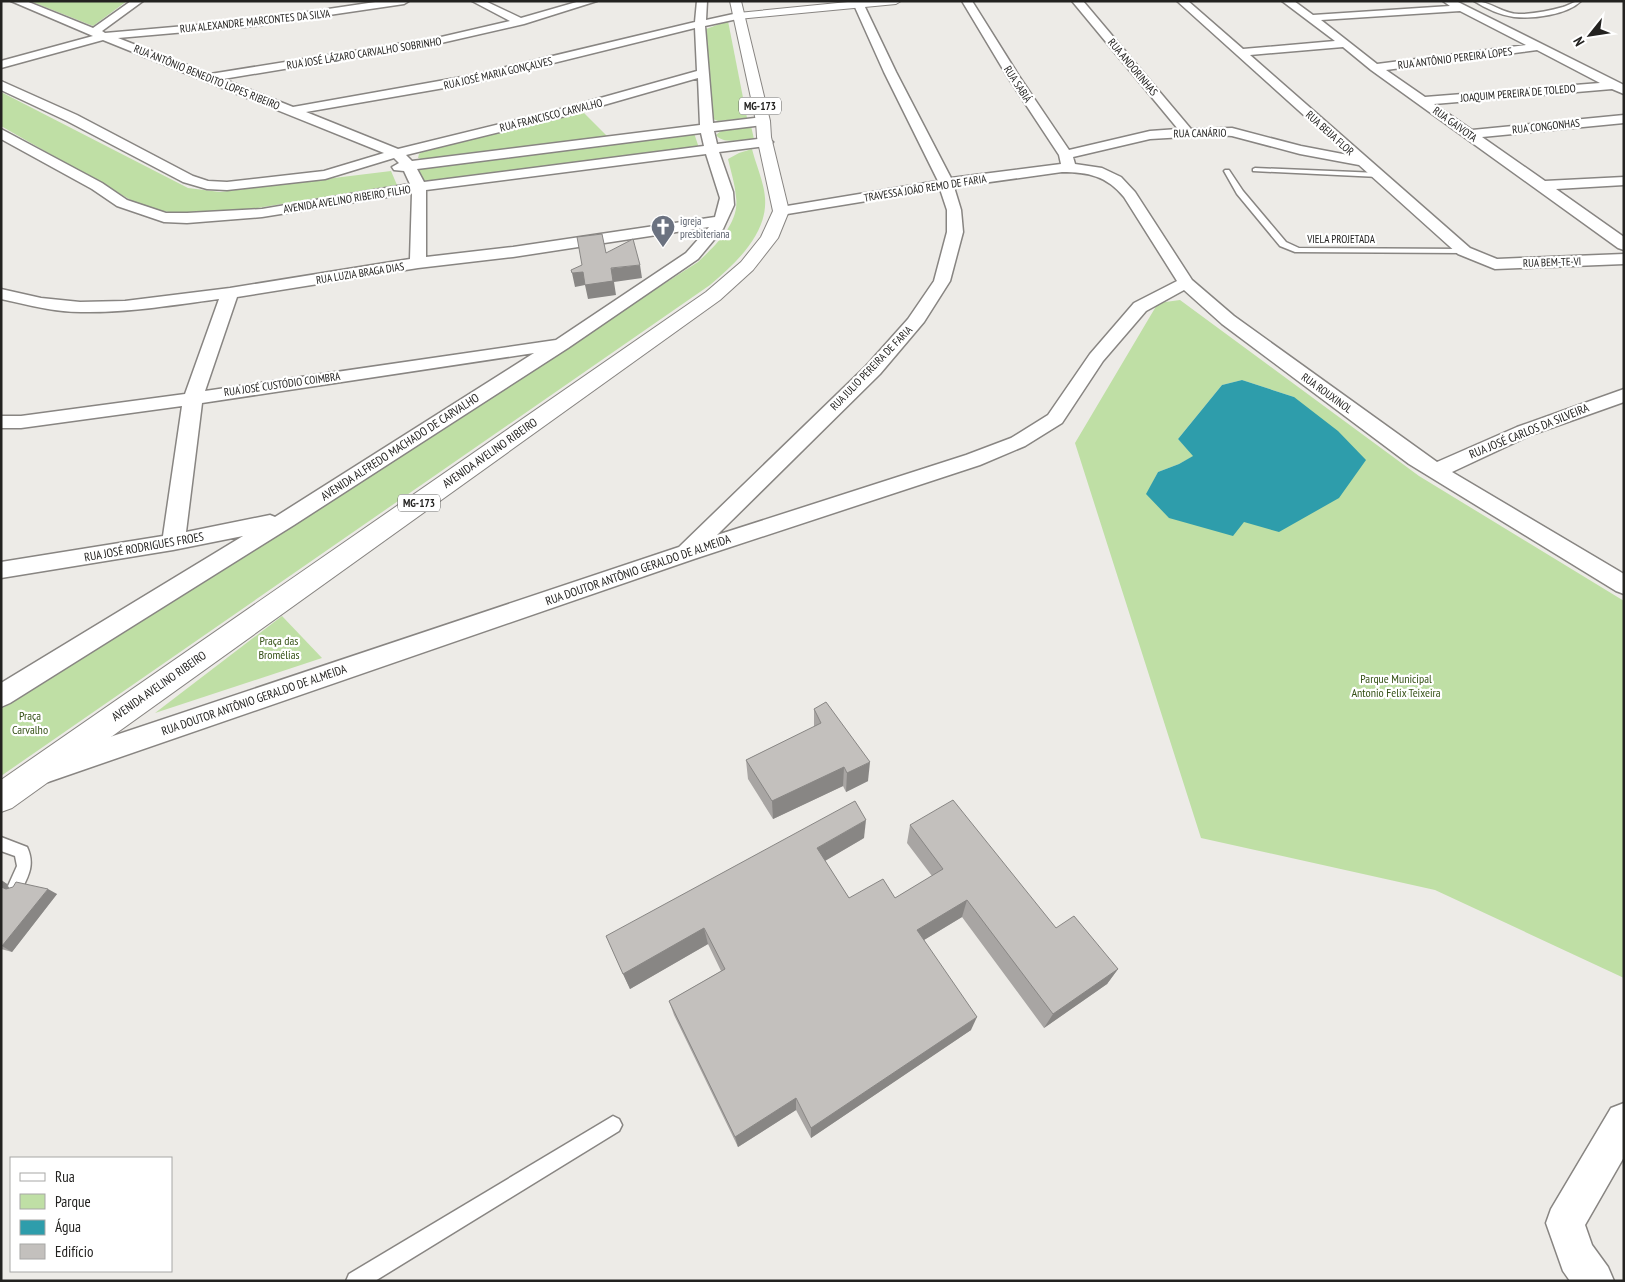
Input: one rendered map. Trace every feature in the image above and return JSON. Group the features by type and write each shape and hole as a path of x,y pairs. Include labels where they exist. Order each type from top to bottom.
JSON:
{"main road":[{"name":"MG-173","path":"735,1 763,120 781,211"},
{"path":"738,16 896,1"},
{"name":"AVENIDA AVELINO RIBEIRO","path":"1,798 713,296 747,266 769,238 781,211"}],"street":[{"name":"RUA ANTÔNIO BENEDITO LOPES RIBEIRO","path":"16,1 397,153"},
{"path":"1,65 99,34 138,1"},
{"name":"RUA ALEXANDRE MARCONTES DA SILVA","path":"99,34 254,24 404,1"},
{"path":"477,1 520,22"},
{"name":"RUA JOSÉ LÁZARO CARVALHO SOBRINHO","path":"208,78 423,44 520,22 592,1"},
{"path":"702,1 700,24 738,16"},
{"name":"RUA SABIÁ","path":"967,1 1068,161"},
{"name":"RUA ANDORINHAS","path":"1077,1 1188,133"},
{"name":"RUA BEIJA FLOR","path":"1182,1 1464,251 1481,260"},
{"name":"RUA GAIVOTA","path":"1287,1 1345,43 1374,68 1542,185 1624,245"},
{"path":"1448,1 1536,47 1619,87"},
{"name":"RUA JULIO PEREIRA DE FARIA","path":"686,553 873,370 915,322 942,281 955,232 954,210 946,183 890,72 859,5"},
{"path":"1310,18 1461,8"},
{"name":"AVENIDA ALFREDO MACHADO DE CARVALHO","path":"1,696 286,520 562,344 692,256 708,240 725,213 727,199 711,149 707,129 700,24"},
{"name":"RUA JOSÉ MARIA GONÇALVES","path":"293,111 473,79 700,24"},
{"path":"1240,53 1345,43"},
{"name":"RUA ANTÔNIO PEREIRA LOPES","path":"1374,68 1536,47"},
{"name":"RUA FRANCISCO CARVALHO","path":"397,153 564,112 704,73"},
{"name":"AVENIDA AVELINO RIBEIRO FILHO","path":"1,85 72,118 196,182 227,186 409,166 707,129 763,120"},
{"name":"JOAQUIM PEREIRA DE TOLEDO","path":"1423,101 1619,87"},
{"name":"RUA CONGONHAS","path":"1468,134 1624,119"},
{"name":"RUA CANÁRIO","path":"1068,161 1133,138 1167,133 1232,132 1300,150 1363,162"},
{"name":"AVENIDA AVELINO RIBEIRO FILHO","path":"1,134 97,186 122,203 164,217 216,217 262,213 419,187 711,149"},
{"path":"711,149 766,142"},
{"path":"397,153 409,166 419,187 418,264"},
{"name":"AVENIDA AVELINO RIBEIRO FILHO","path":"324,175 397,153"},
{"name":"TRAVESSA JOÃO REMO DE FARIA","path":"781,211 1068,161"},
{"name":"RUA ROUXINOL","path":"1068,161 1112,177 1121,184 1186,283 1252,338 1416,459 1624,585"},
{"path":"1542,185 1624,181"},
{"name":"RUA LUZIA BRAGA DIAS","path":"1,294 41,303 80,307 124,306 230,293 719,221"},
{"name":"RUA BEM-TE-VI","path":"1481,260 1501,264 1624,260"},
{"name":"RUA DOUTOR ANTÔNIO GERALDO DE ALMEIDA","path":"34,774 686,553 974,460 1018,442 1055,419 1096,358 1140,307 1152,299 1186,283"},
{"path":"172,542 193,397 230,293"},
{"name":"RUA JOSÉ CUSTÓDIO COIMBRA","path":"1,422 22,422 107,411 562,344"},
{"name":"RUA JOSÉ CARLOS DA SILVEIRA","path":"1436,471 1524,431 1624,396"},
{"name":"RUA JOSÉ RODRIGUES FROES","path":"1,570 172,542 286,520"},
{"path":"1594,1281 1577,1257 1565,1223 1624,1121"}],"lane":[{"path":"1476,1 1509,14 1521,16 1558,10 1576,5 1579,1"},
{"name":"VIELA PROJETADA","path":"1227,170 1240,192 1283,244 1290,248 1298,250 1464,251"},
{"path":"1255,170 1379,175"},
{"path":"1,844 22,852 25,866 16,886"},
{"path":"356,1281 613,1126"}],"green space":[{"path":"30,1 127,1 93,26"},
{"path":"728,21 747,118 718,121 713,119 706,29"},
{"path":"1,92 188,188 220,192 391,171 397,185 215,213 175,213 155,209 136,203 1,126"},
{"path":"582,111 607,136 433,160 418,158 419,154 425,150"},
{"path":"751,126 754,139 728,141 716,135 722,130"},
{"path":"694,133 699,148 424,181 418,168"},
{"name":"Praça Carvalho","path":"752,149 762,180 765,198 765,211 761,224 756,236 739,258 710,285 1,776 1,709 698,262 719,241 734,216 736,207 735,192 728,159"},
{"name":"Parque Municipal Antonio Felix Teixeira","path":"1180,300 1419,476 1624,601 1624,978 1435,890 1201,838 1075,443 1158,303","holes":["1242,380 1294,397 1147,494 1158,472 1194,456 1178,439 1222,385"]},
{"name":"Praça das Bromélias","path":"282,616 322,658 155,713"}],"water":[{"path":"1242,380 1294,397 1338,431 1366,460 1339,498 1279,532 1244,522 1233,536 1169,518 1146,494 1158,472 1193,456 1178,439 1222,385"}],"building":[{"path":"602,234 606,253 633,239 640,265 611,268 613,281 585,285 583,272 572,273 571,270 582,265 577,237"},
{"path":"826,702 870,762 847,773 844,767 772,801 746,760 821,723 814,709"},
{"path":"953,800 1056,928 1074,916 1118,969 1053,1014 967,900 917,930 977,1017 811,1128 796,1098 735,1137 669,1001 725,969 704,928 623,974 606,936 855,801 866,820 817,848 849,898 883,879 895,898 943,869 910,825"},
{"path":"16,882 48,889 1,946 1,887 6,889 13,887"}],"place":[{"name":"igreja presbiteriana","path":"663,248"}]}
